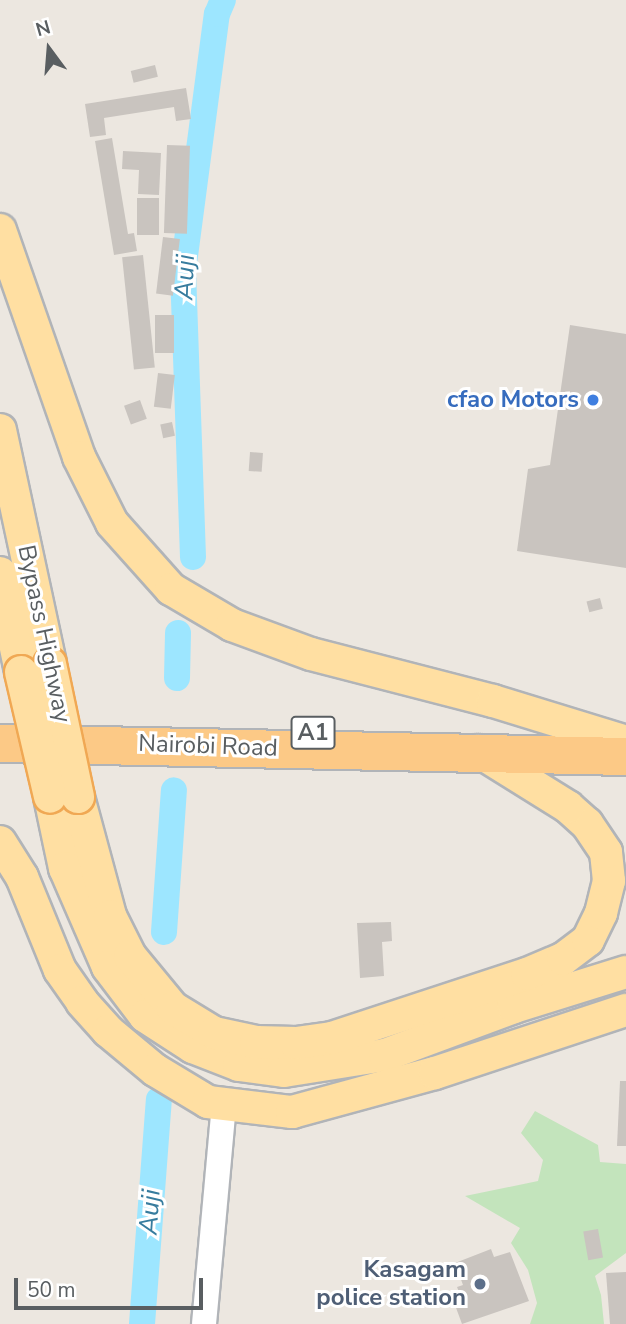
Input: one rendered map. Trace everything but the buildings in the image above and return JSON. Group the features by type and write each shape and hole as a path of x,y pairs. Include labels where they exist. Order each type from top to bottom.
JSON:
{"highway":[{"name":"Nairobi Road","path":"0,726 624,745"},
{"name":"Nairobi Road","path":"0,743 478,751 624,745"}],"main road":[{"path":"0,230 79,457 112,523 171,589 232,625 311,654 493,701 624,745"},
{"name":"Bypass Highway","path":"0,430 36,668 64,797"},
{"name":"Bypass Highway","path":"0,573 36,668"},
{"path":"64,797 110,916 130,956 173,1008 214,1033 256,1042 296,1043 332,1038 527,974 563,959 589,940 601,913 609,881 606,852 587,824 568,807 478,751"},
{"path":"64,797 65,867 108,967 145,1016 193,1047 239,1065 284,1071 385,1055 514,1007 626,972"},
{"path":"0,842 22,877 60,970 82,1002 108,1031 155,1070 208,1102 292,1112 435,1073 626,1010"}],"street":[{"path":"204,1324 224,1104"}],"green space":[{"path":"535,1111 598,1145 600,1162 626,1164 626,1253 595,1276 601,1295 604,1324 530,1324 537,1303 528,1270 511,1243 520,1228 465,1196 538,1181 543,1160 521,1133"}],"waterway":[{"name":"Auji","path":"193,557 183,271 217,14 223,0"},
{"path":"177,678 178,633"},
{"path":"164,932 174,790"},
{"name":"Auji","path":"142,1324 159,1100"}],"place":[{"name":"cfao Motors","path":"593,400"},
{"name":"Kasagam police station","path":"480,1284"}]}
